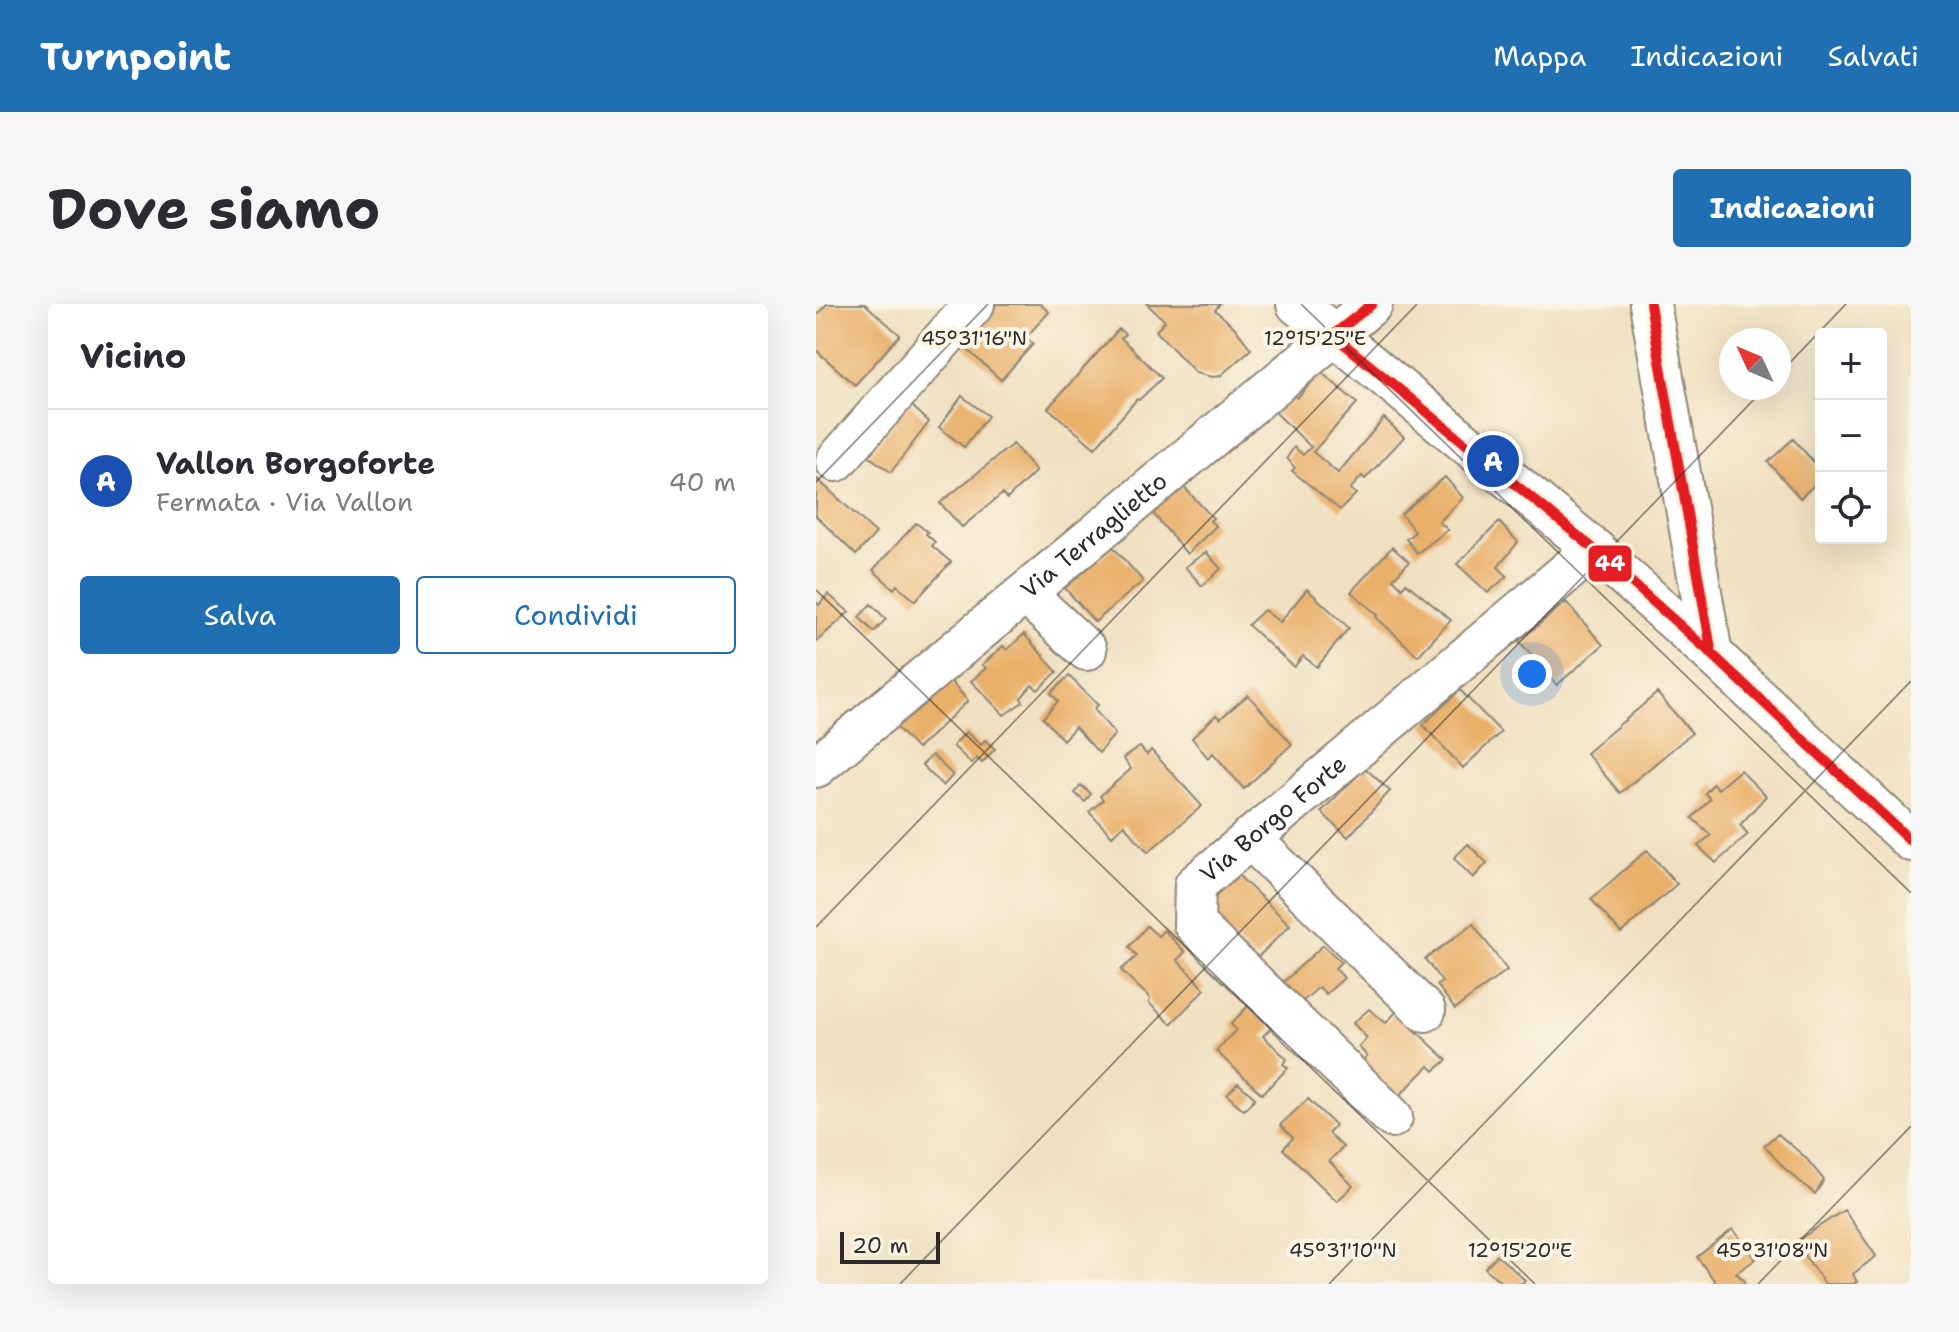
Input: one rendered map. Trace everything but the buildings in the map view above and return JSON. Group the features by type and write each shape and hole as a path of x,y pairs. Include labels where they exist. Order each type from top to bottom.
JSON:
{"street":[{"path":"836,461 974,304"},
{"path":"1297,304 1594,549 1712,654 1911,841"},
{"name":"Via Terraglietto","path":"816,767 1372,304"},
{"path":"1650,304 1712,654"},
{"name":"Via Borgo Forte","path":"1392,1117 1194,924 1195,885 1594,549"},
{"path":"1026,594 1086,650"},
{"path":"1250,838 1425,1011"}],"transit line":[{"name":"44","path":"1372,304 1333,335 1594,549 1712,654 1911,841"},
{"name":"44","path":"1650,304 1712,654"}],"place":[{"name":"Vallon Borgoforte","path":"1493,461"}]}
